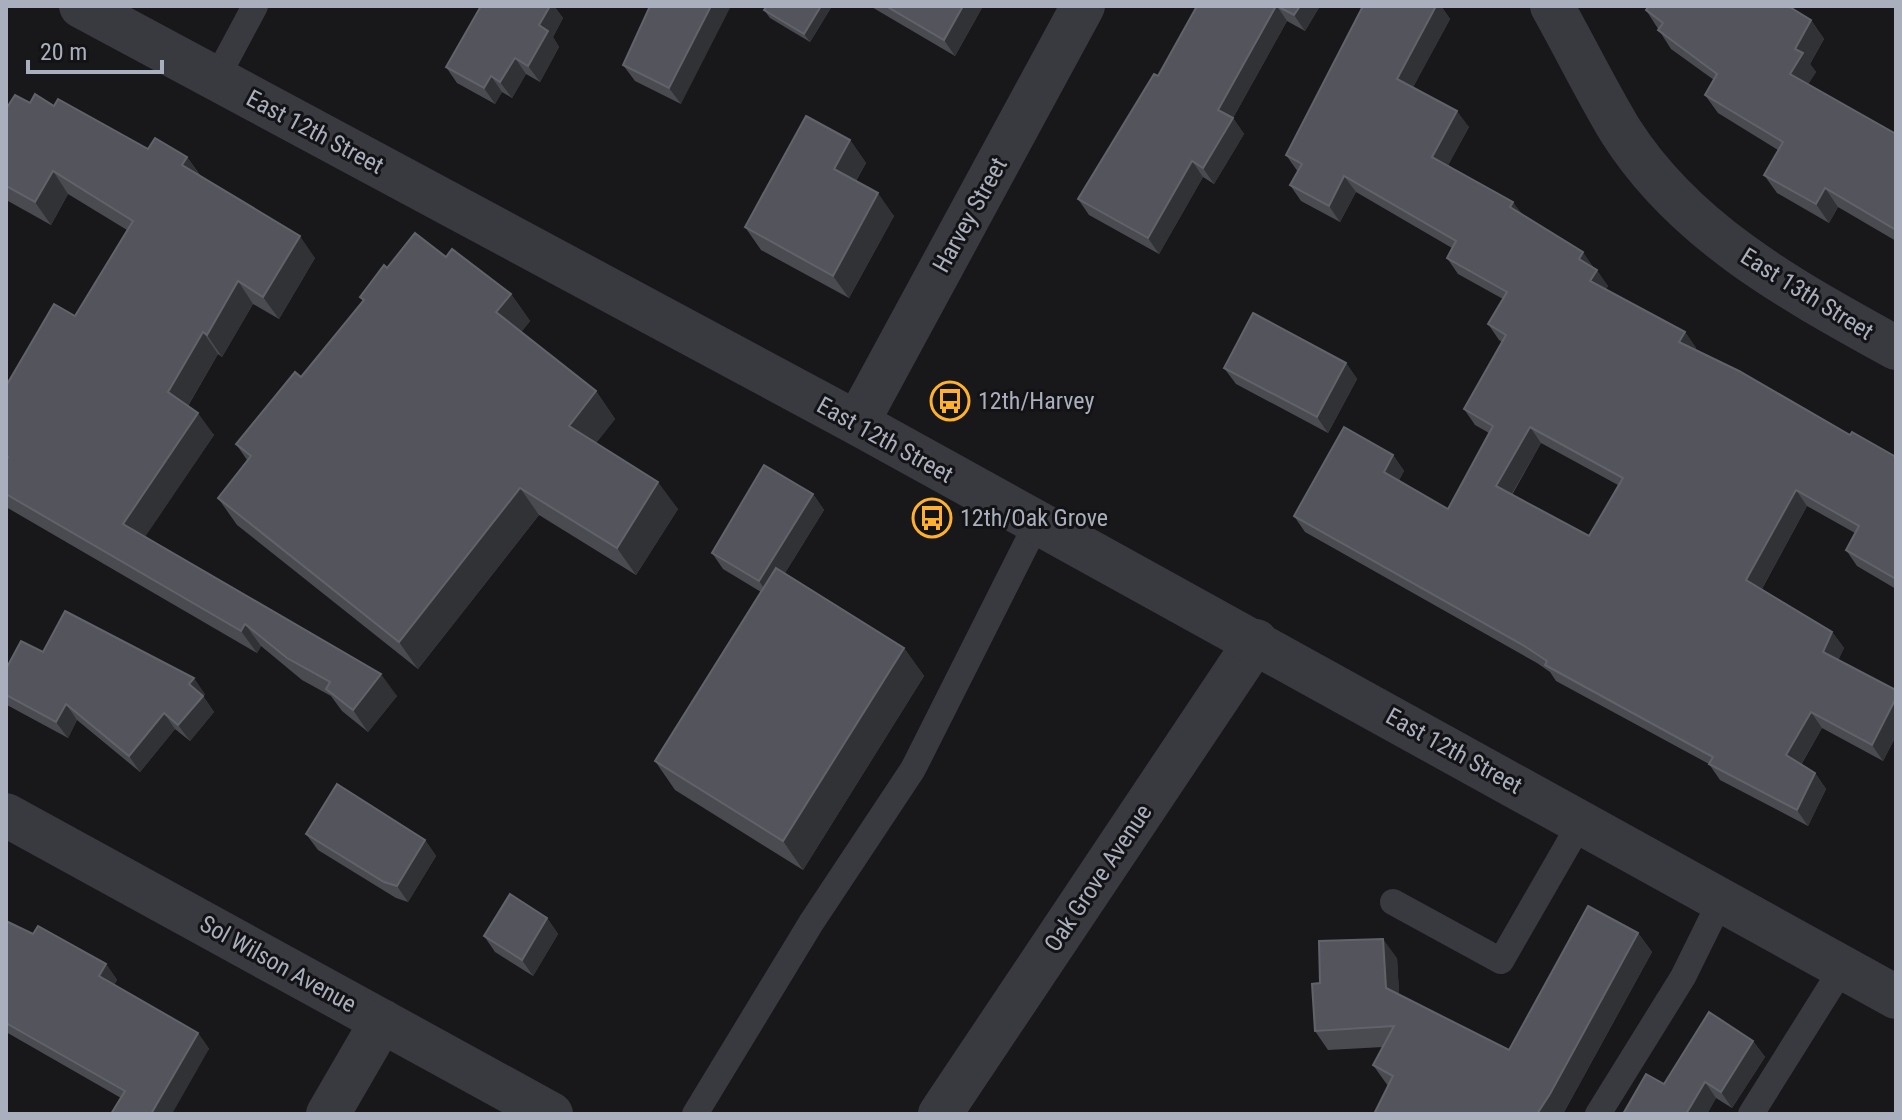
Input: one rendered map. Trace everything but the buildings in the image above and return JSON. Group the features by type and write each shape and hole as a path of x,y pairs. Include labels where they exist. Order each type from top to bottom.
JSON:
{"street":[{"name":"East 12th Street","path":"81,6 127,17 216,79 1256,641 1896,997"},
{"name":"Harvey Street","path":"857,423 1083,6"},
{"name":"East 13th Street","path":"1552,6 1621,131 1658,179 1703,225 1753,265 1896,348"},
{"name":"Oak Grove Avenue","path":"940,1114 1256,641"},
{"name":"Sol Wilson Avenue","path":"6,815 551,1114"},
{"path":"328,1114 382,1021"}],"lane":[{"path":"216,79 255,6"},
{"path":"695,1114 811,923 913,769 1037,523"},
{"path":"1393,902 1501,961 1581,822"},
{"path":"1598,1114 1683,977 1721,900"},
{"path":"1751,1114 1843,967"}],"place":[{"name":"12th/Harvey","path":"950,401"},
{"name":"12th/Oak Grove","path":"932,518"}]}
